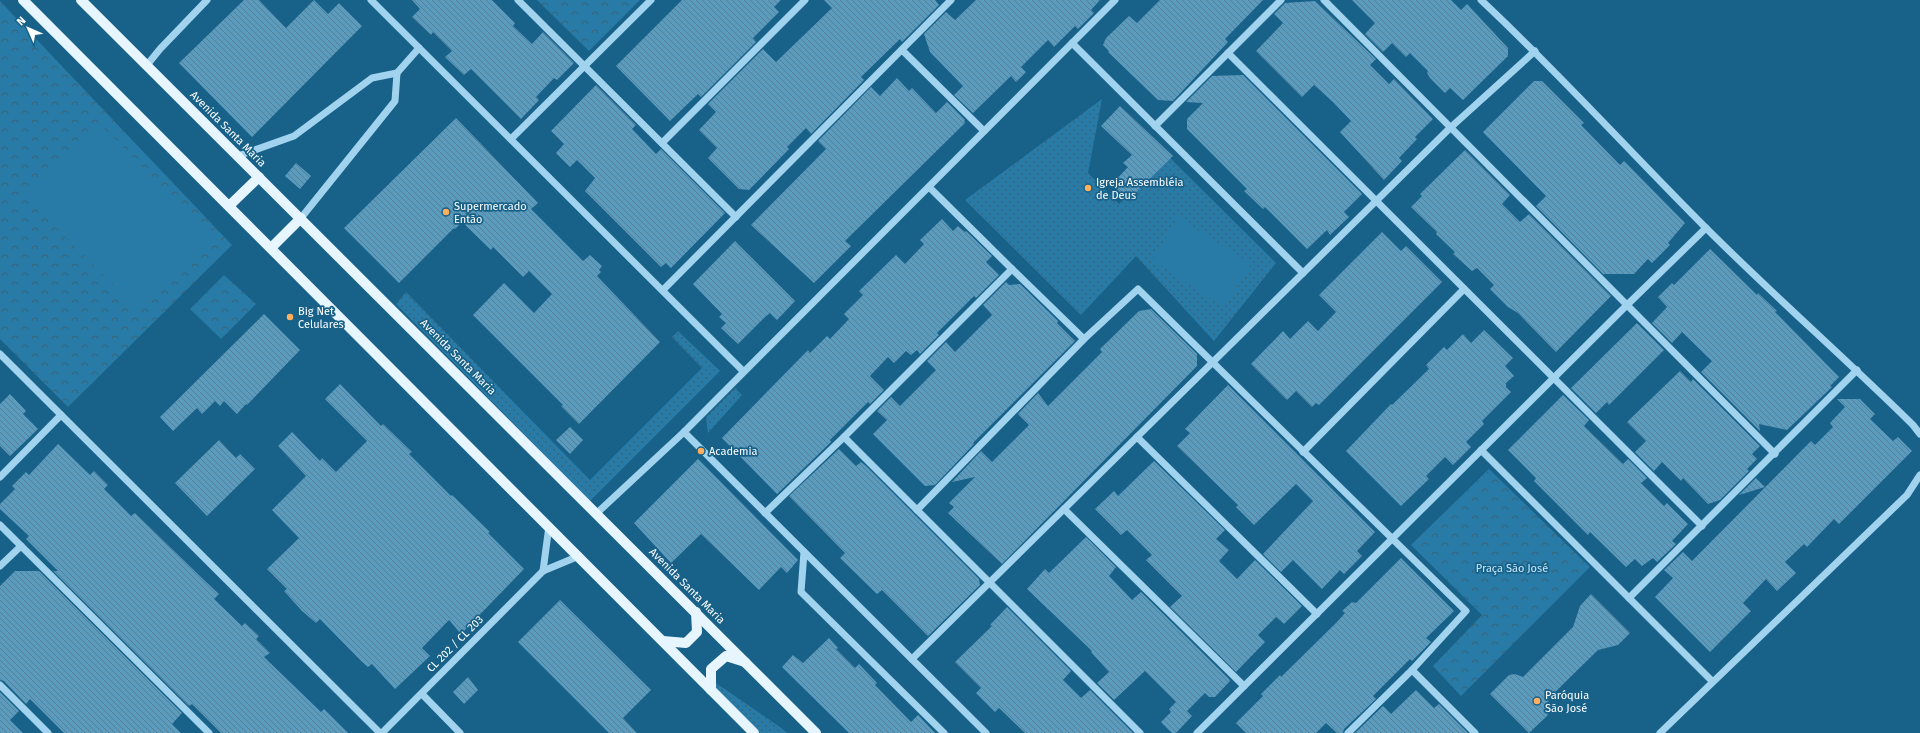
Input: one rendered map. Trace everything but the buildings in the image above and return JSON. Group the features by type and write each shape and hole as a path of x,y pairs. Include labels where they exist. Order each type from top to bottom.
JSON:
{"main road":[{"path":"23,0 754,733"},
{"name":"Avenida Santa Maria","path":"82,0 816,733"},
{"path":"229,206 259,177"},
{"path":"271,248 301,218"},
{"path":"663,641 686,643 698,632 696,612"},
{"path":"711,690 711,669 726,656 747,663"}],"street":[{"path":"147,65 160,49 207,0"},
{"path":"371,0 743,371"},
{"path":"518,0 736,217"},
{"path":"511,139 651,0"},
{"path":"662,143 805,0"},
{"path":"663,290 951,0"},
{"path":"597,513 684,432 743,371 1115,0"},
{"path":"1155,126 1281,0"},
{"path":"1324,0 1774,454"},
{"path":"1481,0 1535,51 1706,228 1857,370 1913,425 1920,434"},
{"path":"1072,43 1303,273"},
{"path":"301,218 395,101 397,73 419,48"},
{"path":"902,50 984,131"},
{"path":"912,658 1450,128 1535,51"},
{"path":"1228,53 1702,526"},
{"path":"238,156 294,136 372,78 397,73"},
{"path":"929,187 1084,339"},
{"path":"1197,733 1553,378 1706,228"},
{"path":"765,513 844,437 1012,269"},
{"path":"917,510 1084,339 1138,289 1391,540 1466,611 1412,670 1348,733"},
{"path":"1303,452 1464,290"},
{"path":"0,354 381,733"},
{"path":"1629,598 1857,370"},
{"path":"0,477 61,414"},
{"path":"684,432 986,733"},
{"path":"1137,436 1317,614"},
{"path":"844,437 1140,733"},
{"path":"1481,450 1712,681"},
{"path":"1660,733 1712,681 1907,494 1920,475"},
{"path":"1064,509 1244,686"},
{"path":"0,525 209,733"},
{"path":"543,571 549,526"},
{"path":"0,566 21,546"},
{"path":"804,552 801,592 944,733"},
{"path":"543,571 579,556"},
{"name":"CL 202 / CL 203","path":"381,733 422,694 543,571"},
{"path":"1412,670 1475,733"},
{"path":"0,685 48,733"},
{"path":"422,694 460,733"}],"green space":[{"path":"537,0 640,0 589,51"},
{"path":"0,1 232,245 68,407 0,339"},
{"path":"1102,99 1088,173 1119,204 1166,154 1276,263 1214,341 1136,256 1081,315 965,200"},
{"path":"99,124 214,238 139,310 25,197"},
{"path":"1178,217 1251,264 1224,308 1153,260"},
{"path":"224,275 256,304 221,339 190,309"},
{"path":"406,292 590,480 702,368 672,337 678,331 720,371 590,501 396,304"},
{"path":"735,388 742,395 708,433 706,417"},
{"name":"Praça São José","path":"1489,469 1590,567 1461,696 1433,666 1482,615 1411,545"},
{"path":"716,683 787,733 760,733 714,688"}],"place":[{"name":"Igreja Assembléia de Deus","path":"1088,188"},
{"name":"Supermercado Então","path":"446,212"},
{"name":"Big Net Celulares","path":"290,317"},
{"name":"Academia","path":"701,451"},
{"name":"Paróquia São José","path":"1537,701"}]}
